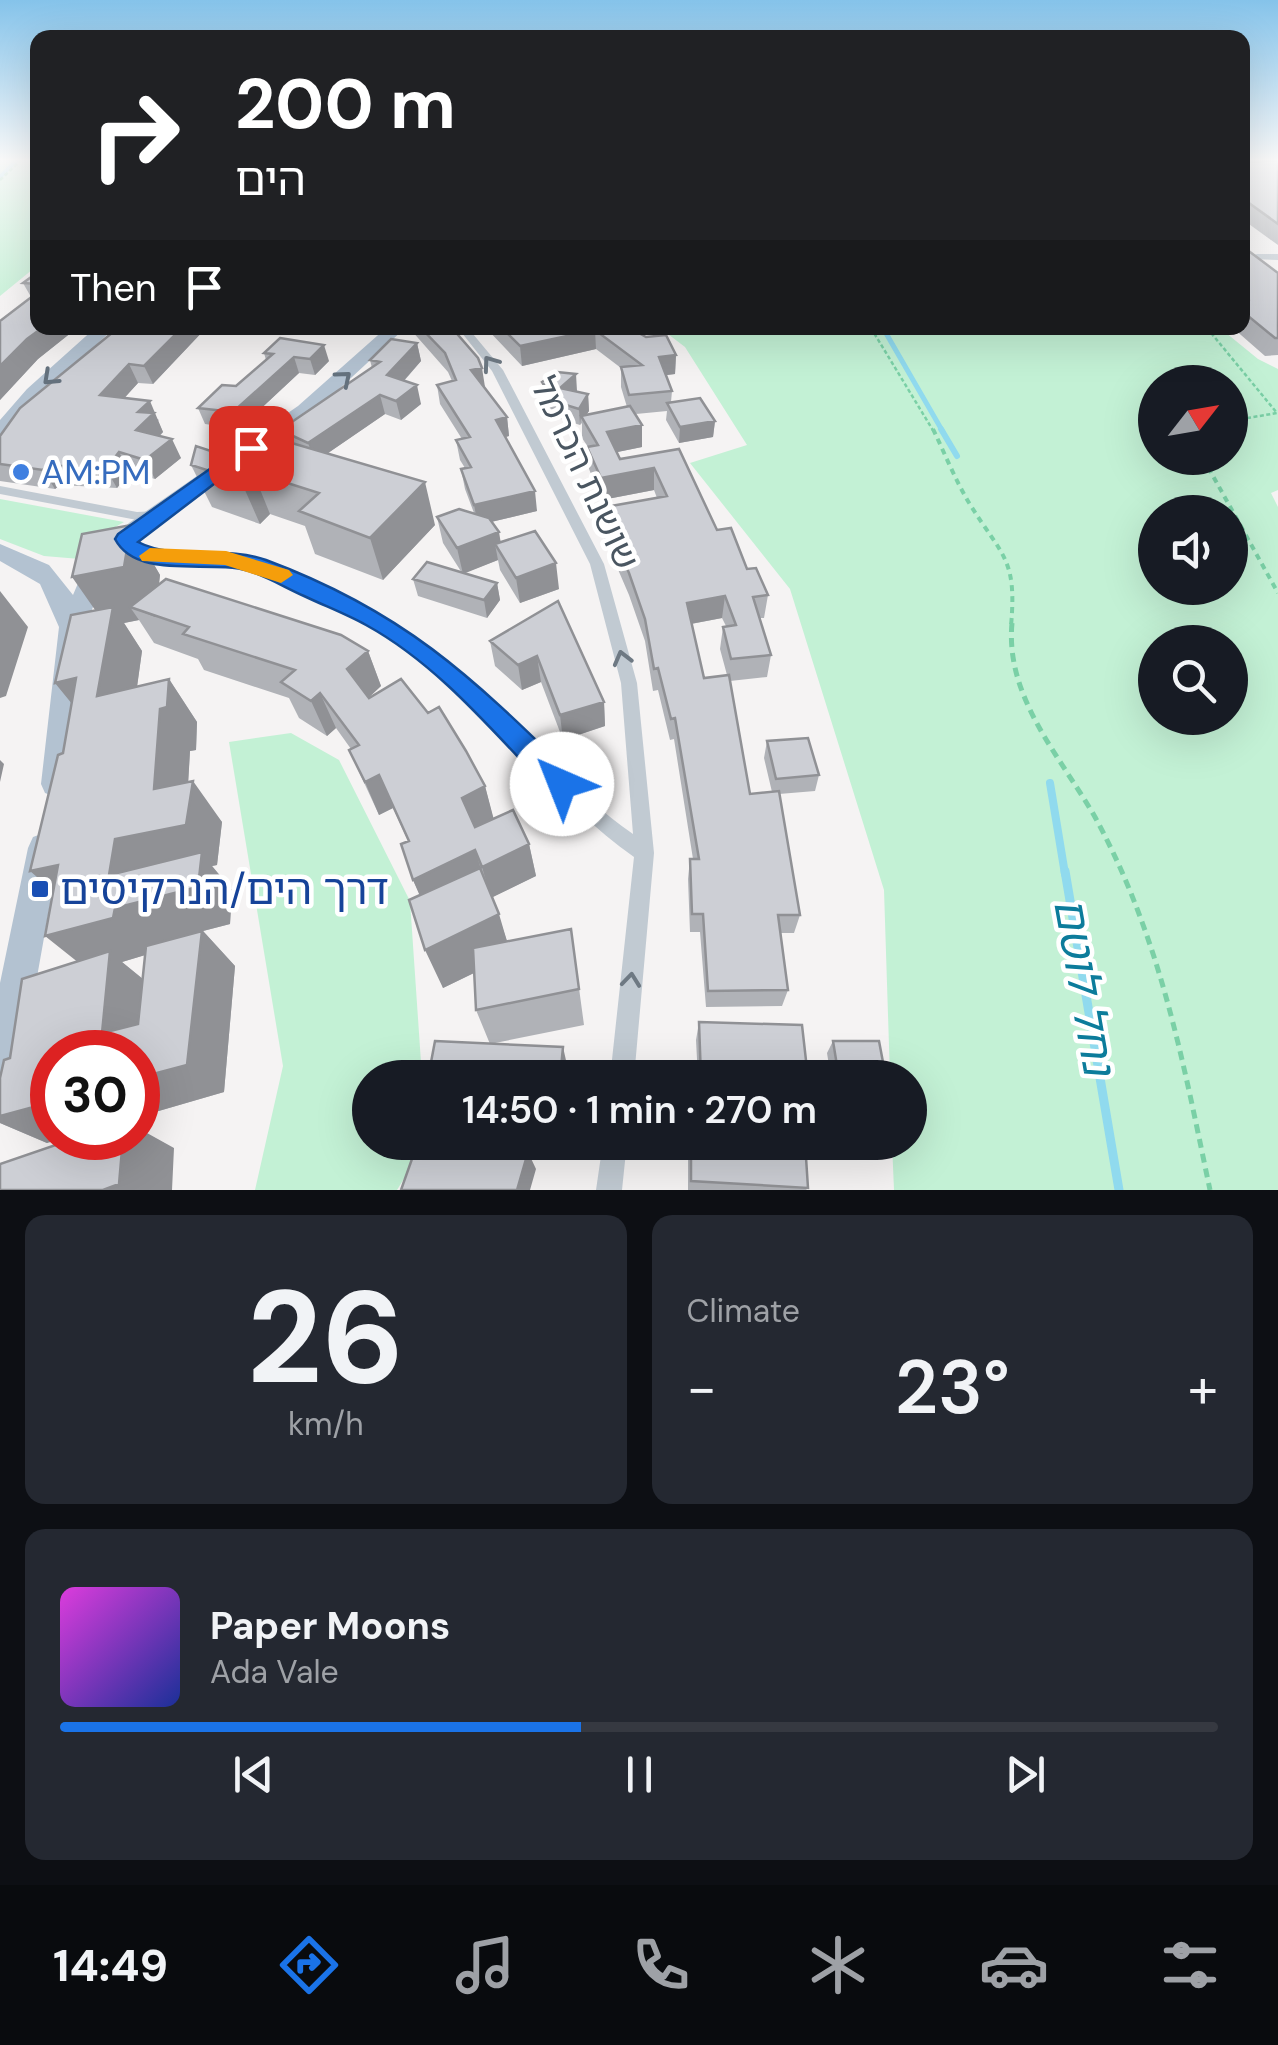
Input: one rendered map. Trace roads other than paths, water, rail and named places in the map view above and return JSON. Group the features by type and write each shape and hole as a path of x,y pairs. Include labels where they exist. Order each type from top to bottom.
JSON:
{"main road":[{"path":"0,433 34,394 97,335"},
{"path":"0,1078 63,746 72,627 96,568 156,515 305,410 388,335"},
{"path":"0,552 42,568 96,568"},
{"path":"42,568 55,581 72,627"}],"street":[{"path":"1250,252 1278,274"},
{"path":"1257,258 1278,257"},
{"name":"שושנת הכרמל","path":"469,335 497,370 596,564 629,683 644,853 624,1060"},
{"path":"0,490 138,516 156,515"},
{"path":"126,539 138,552 162,558"},
{"path":"96,568 162,558 226,558 258,566 376,619 421,649 474,695 581,804 644,853"},
{"path":"610,1190 613,1160"}],"waterway":[{"name":"נחל לוטם","path":"887,335 943,432"},
{"name":"נחל לוטם","path":"941,429 957,456"},
{"name":"נחל לוטם","path":"1050,783 1065,874"},
{"name":"נחל לוטם","path":"1065,871 1119,1190"}],"place":[{"name":"AM:PM","path":"21,472"},
{"name":"דרך הים/הנרקיסים","path":"40,889"}]}
